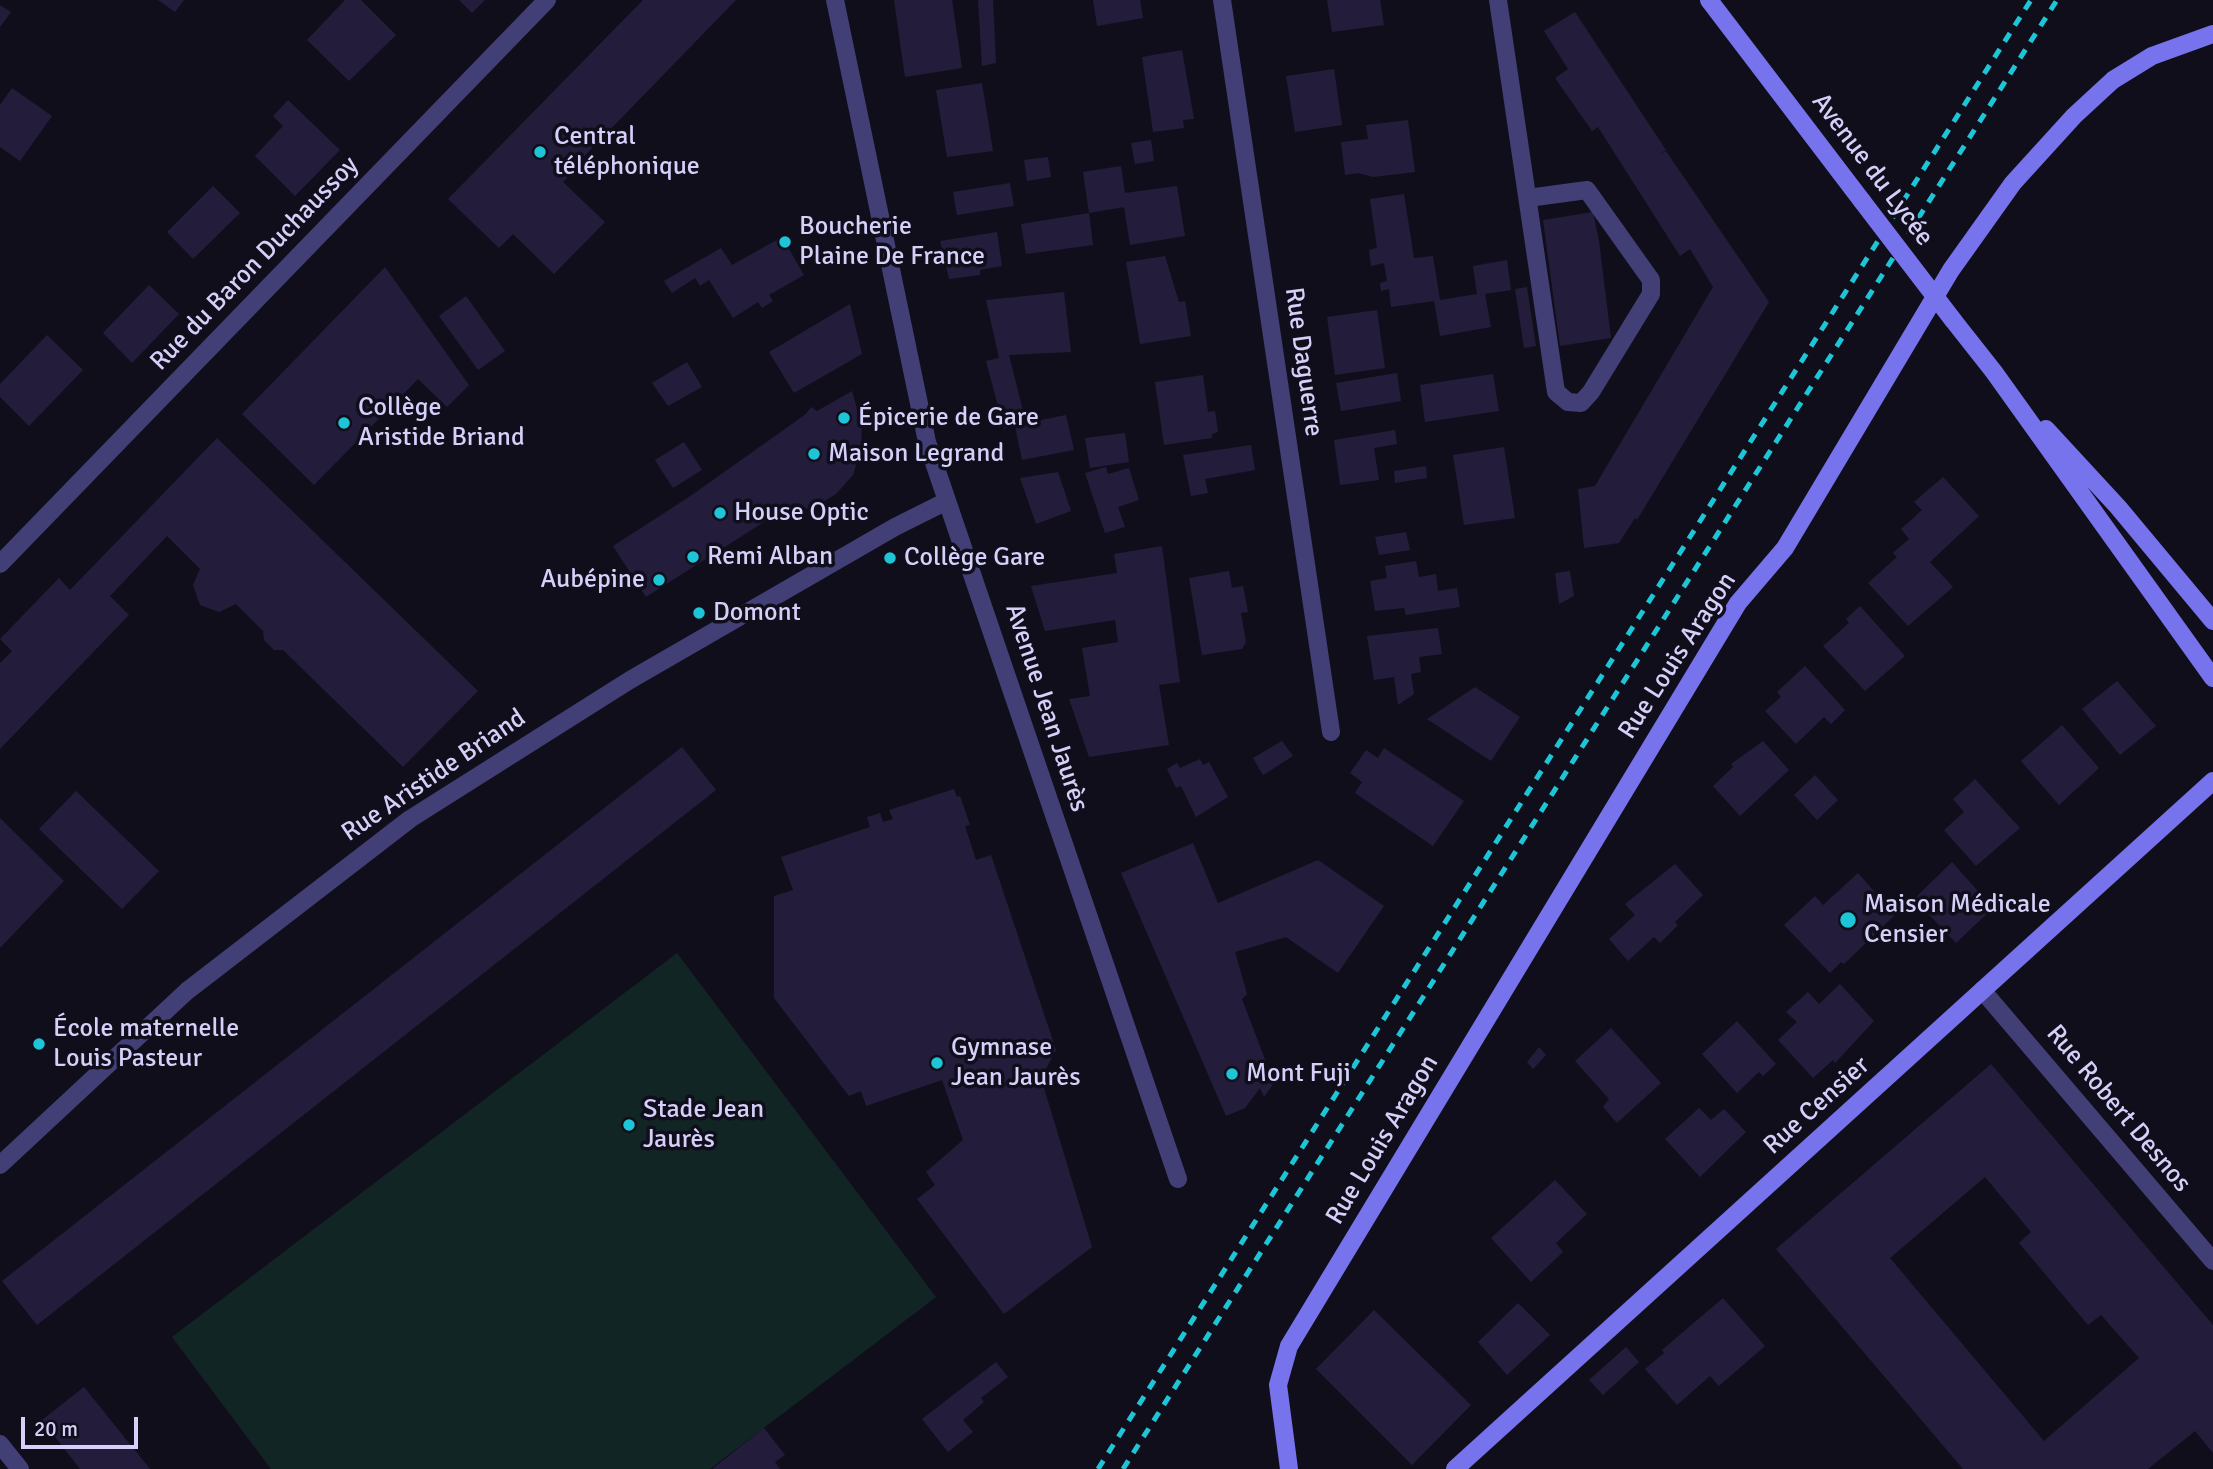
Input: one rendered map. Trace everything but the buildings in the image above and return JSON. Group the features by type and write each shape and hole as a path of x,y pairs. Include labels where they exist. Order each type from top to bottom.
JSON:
{"street":[{"name":"Rue du Baron Duchaussoy","path":"0,564 547,0"},
{"name":"Avenue Jean Jaurès","path":"835,0 928,442 1178,1179"},
{"name":"Rue Daguerre","path":"1222,0 1331,732"},
{"path":"1498,0 1556,392 1568,402 1581,403 1591,392 1651,294 1651,280 1587,190 1528,198"},
{"name":"Avenue du Lycée","path":"1709,0 1994,372 2213,678"},
{"name":"Rue Louis Aragon","path":"1289,1469 1278,1385 1289,1346 1738,603 1786,548 1915,329 1981,225 2045,146 2113,80 2152,56 2213,34"},
{"name":"Avenue du Lycée","path":"1994,372 2118,507 2213,621"},
{"name":"Rue Aristide Briand","path":"0,1165 187,991 410,819 630,680 895,527 947,501"},
{"name":"Rue Censier","path":"1455,1469 2213,781"},
{"name":"Rue Robert Desnos","path":"1982,990 2213,1261"},
{"path":"0,1444 20,1469"}],"green space":[{"name":"Stade Jean Jaurès","path":"677,953 936,1297 710,1469 271,1469 172,1337"}],"railway":[{"path":"1098,1469 2031,0"},
{"path":"1123,1469 2057,0"}],"place":[{"name":"Central téléphonique","path":"540,152"},
{"name":"Boucherie Plaine De France","path":"785,242"},
{"name":"Épicerie de Gare","path":"844,418"},
{"name":"Collège Aristide Briand","path":"344,423"},
{"name":"Maison Legrand","path":"814,454"},
{"name":"House Optic","path":"720,513"},
{"name":"Remi Alban","path":"693,557"},
{"name":"Collège Gare","path":"890,558"},
{"name":"Aubépine","path":"659,580"},
{"name":"Domont","path":"699,613"},
{"name":"Maison Médicale Censier","path":"1848,920"},
{"name":"École maternelle Louis Pasteur","path":"39,1044"},
{"name":"Gymnase Jean Jaurès","path":"937,1063"},
{"name":"Mont Fuji","path":"1232,1074"},
{"name":"Stade Jean Jaurès","path":"629,1125"}]}
